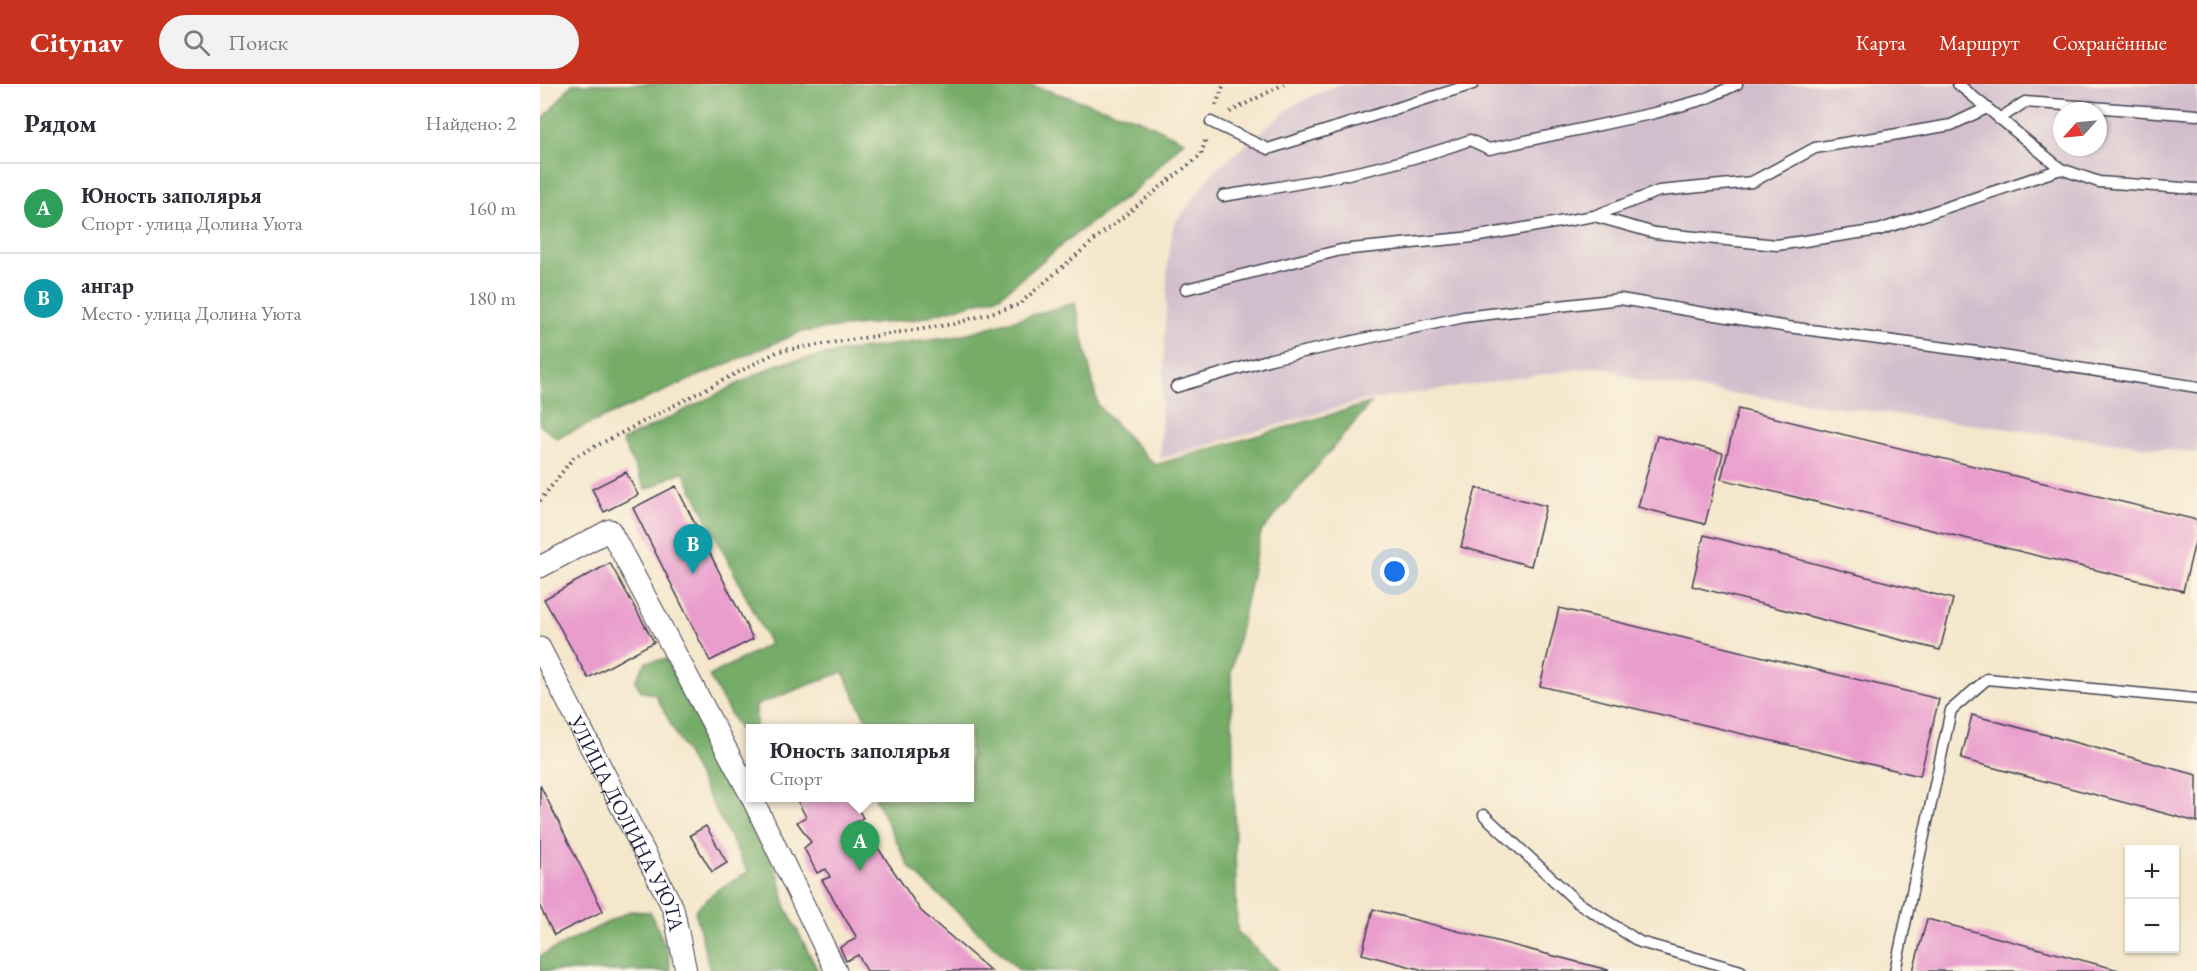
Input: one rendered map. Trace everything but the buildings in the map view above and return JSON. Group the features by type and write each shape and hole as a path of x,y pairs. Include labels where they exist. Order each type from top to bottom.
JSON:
{"street":[{"path":"540,567 610,530 746,787"},
{"name":"УЛИЦА ДОЛИНА УЮТА","path":"540,648 673,908 686,971"},
{"path":"754,802 836,971"}],"lane":[{"path":"1211,122 1268,150 1473,84"},
{"path":"1223,196 1334,178 1434,153 1470,140 1489,149 1654,113 1705,99 1737,84"},
{"path":"1958,84 2061,169 2098,182 2197,189"},
{"path":"1999,119 2025,102 2197,115"},
{"path":"1186,289 1341,250 1473,237 1594,216 1659,191 1752,182 1815,148 1951,125 1987,108"},
{"path":"1594,216 1655,233 1777,245 1879,230 2061,169"},
{"path":"1176,387 1271,359 1464,317 1620,299 1788,327 1984,353 2197,387"},
{"path":"1895,971 1952,710 1987,679 2197,699"},
{"path":"1484,815 1577,902 1640,942 1741,971"}],"path":[{"path":"540,501 573,458 779,351 953,324 1018,305 1099,236 1201,155 1224,84"},
{"path":"1211,122 1284,84"}],"shaded area":[{"path":"1340,84 2197,84 2197,453 1643,382 1600,366 1361,401 1160,459 1168,258 1174,224 1213,172 1295,104"}],"green space":[{"path":"572,84 1027,84 1138,119 1184,141 1133,192 1069,239 1000,296 917,319 800,332 557,438 540,425 540,123"},
{"path":"1075,303 1098,406 1155,465 1371,403 1261,532 1231,673 1237,931 1278,971 1020,971 910,868 877,802 974,802 974,724 866,724 843,672 756,705 756,724 746,724 746,742 709,676 770,644 683,471 646,490 622,441 778,364 846,351 954,337"},
{"path":"666,659 779,876 786,908 818,971 710,971 695,910 717,890 748,872 655,694 642,692 635,681 646,662"},
{"path":"630,911 650,912 668,952 671,971 540,971 540,956"}],"place":[{"name":"ангар","path":"693,574"},
{"name":"Юность заполярья","path":"860,871"}]}
